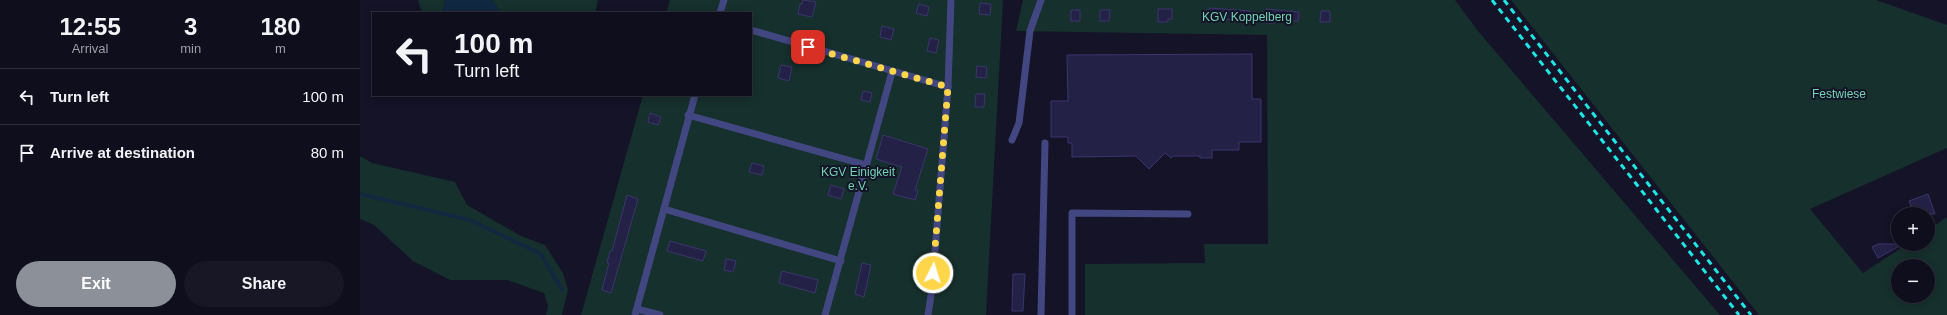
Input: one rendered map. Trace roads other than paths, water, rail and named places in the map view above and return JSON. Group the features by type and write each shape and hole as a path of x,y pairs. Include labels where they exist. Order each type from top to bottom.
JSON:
{"lane":[{"path":"720,12 724,0"},
{"path":"928,315 948,87 951,0"},
{"path":"1012,140 1019,124 1030,31 1041,0"},
{"path":"752,30 948,87"},
{"path":"825,315 892,72"},
{"path":"660,315 636,312 688,115 695,96"},
{"path":"688,115 866,165"},
{"path":"1041,315 1045,143"},
{"path":"664,209 841,261"},
{"path":"1072,315 1072,213 1188,214"}],"water":[{"path":"445,0 492,0 500,12 443,12"}],"waterway":[{"path":"360,194 470,220 541,254 562,290"}],"railway":[{"path":"1492,0 1739,315"},
{"path":"1504,0 1751,315"}],"park label":[{"name":"KGV Koppelberg","path":"1247,17"},
{"name":"Festwiese","path":"1839,94"},
{"name":"KGV Einigkeit e.V.","path":"858,179"}]}
